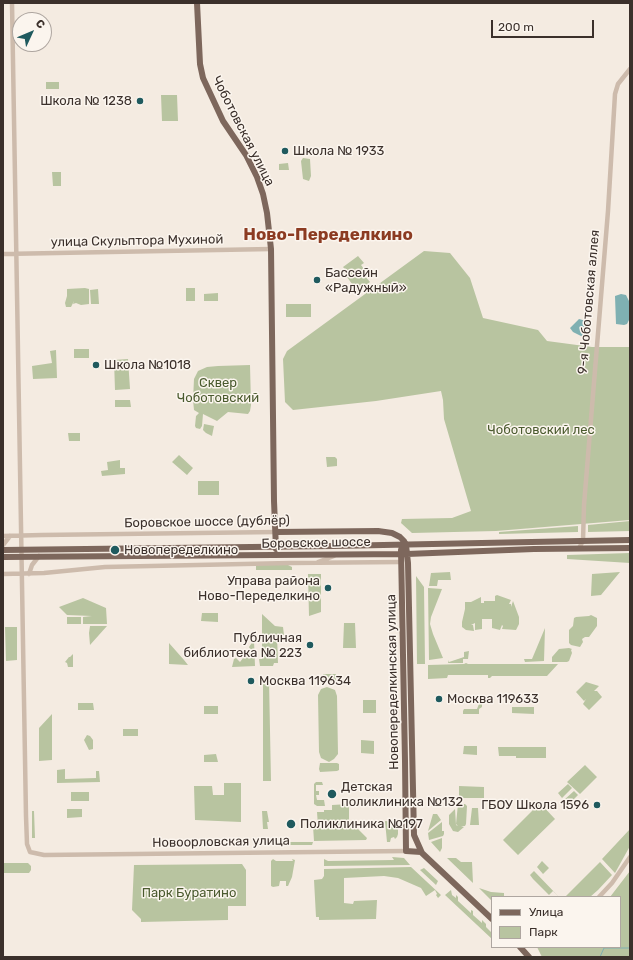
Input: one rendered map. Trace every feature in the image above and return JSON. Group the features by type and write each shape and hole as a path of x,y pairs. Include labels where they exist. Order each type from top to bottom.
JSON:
{"main road":[{"name":"Чоботовская улица","path":"198,3 200,64 203,78 223,121 246,155 257,177 263,194 267,213 271,249 276,555"},
{"name":"Боровское шоссе (дублёр)","path":"276,532 378,531 392,533 400,537 403,545"},
{"name":"Боровское шоссе","path":"3,550 403,545 630,540"},
{"name":"Новопеределкинская улица","path":"403,545 414,835 421,852 491,918"},
{"name":"Боровское шоссе","path":"3,557 276,555 630,548"},
{"name":"Новопеределкинская улица","path":"404,553 401,562 406,851"},
{"path":"406,851 421,852"},
{"path":"522,948 530,957"}],"street":[{"path":"12,3 22,574"},
{"name":"9-я Чоботовская аллея","path":"583,541 585,498 608,211 615,94 618,84 630,69"},
{"name":"улица Скульптора Мухиной","path":"3,254 271,249"},
{"name":"Боровское шоссе (дублёр)","path":"3,536 276,532"},
{"path":"3,545 10,536"},
{"path":"579,548 583,541"},
{"path":"315,563 341,553"},
{"path":"276,555 290,563"},
{"path":"30,574 32,565 39,556"},
{"path":"3,574 30,574 105,567 401,562"},
{"name":"Новоорловская улица","path":"22,574 26,816 30,852 37,854 406,851"},
{"path":"600,896 612,883 630,857"}],"green space":[{"path":"46,82 59,82 59,89 46,89"},
{"path":"161,95 177,95 178,121 162,121"},
{"path":"303,158 310,159 311,176 309,181 303,179 301,161"},
{"path":"288,163 289,170 279,170 279,164"},
{"path":"52,172 61,172 61,186 53,186"},
{"name":"Чоботовский лес","path":"424,251 450,253 470,278 483,318 538,330 547,341 592,347 630,347 630,520 496,531 412,533 401,523 402,519 452,518 471,511 444,419 441,391 376,401 293,410 285,402 283,359 287,351"},
{"path":"358,256 364,263 361,265 367,273 364,275 370,282 355,294 349,286 352,284 347,277 349,274 343,267"},
{"path":"186,288 195,288 195,301 186,301"},
{"path":"67,289 89,289 89,304 73,304 74,301 71,307 66,307 65,303"},
{"path":"98,289 99,304 91,304 90,290"},
{"path":"218,293 218,301 204,301 204,294"},
{"path":"286,304 311,304 311,317 286,317"},
{"path":"74,349 89,349 89,358 74,358"},
{"path":"56,350 57,378 33,379 32,366 52,363 50,351"},
{"path":"128,359 130,389 115,390 114,360"},
{"name":"Сквер Чоботовский","path":"250,365 251,405 248,414 228,412 217,421 203,414 202,426 200,429 196,428 196,416 199,413 194,410 193,400 194,379 198,371 207,367"},
{"path":"115,400 130,400 131,407 115,407"},
{"path":"204,424 214,426 212,436 203,430"},
{"path":"68,433 80,433 80,441 69,441"},
{"path":"179,455 193,468 187,475 172,462"},
{"path":"326,457 335,457 337,459 337,466 327,467"},
{"path":"120,460 120,468 125,468 125,474 102,476 101,471 108,470 107,462"},
{"path":"198,481 219,481 219,495 198,495"},
{"path":"630,521 630,531 588,532 588,525"},
{"path":"578,526 578,532 499,534 499,532"},
{"path":"630,553 630,563 567,559 567,555"},
{"path":"286,564 292,567 292,570 256,570 256,565"},
{"path":"450,572 451,580 438,580 437,586 429,586 431,573"},
{"path":"620,572 601,595 591,596 592,574"},
{"path":"308,574 321,574 321,612 309,616"},
{"path":"416,576 424,587 425,664 417,664"},
{"path":"428,588 442,589 431,617 430,624 443,658 429,660"},
{"path":"497,595 511,600 509,604 511,604 511,607 513,601 519,617 519,624 516,630 502,629 502,625 500,630 492,628 492,619 482,619 482,629 475,630 475,623 471,625 473,625 474,631 466,630 462,627 465,602 471,602 481,597 481,603 484,603 484,601 495,601 495,596"},
{"path":"83,598 106,608 107,624 83,624 83,617 92,616 67,615 59,607"},
{"path":"202,613 218,613 218,622 201,621"},
{"path":"262,614 275,626 283,627 284,635 277,635 278,663 274,663 273,666 260,666 259,659 262,659"},
{"path":"591,615 597,618 597,626 589,637 582,639 583,642 580,647 571,645 569,643 569,630 573,626 574,618"},
{"path":"67,617 81,617 81,624 67,624"},
{"path":"344,623 355,623 356,648 343,648"},
{"path":"90,626 107,626 90,645 89,633"},
{"path":"5,627 17,627 17,660 6,661"},
{"path":"545,628 544,661 525,662 524,659 532,659"},
{"path":"254,640 255,666 232,667 234,659 236,658 240,662 250,649 249,647"},
{"path":"169,643 184,660 188,665 169,664"},
{"path":"559,649 572,649 572,653 569,661 552,662 552,657"},
{"path":"469,651 468,659 463,659 463,663 448,663 449,660 449,662 464,657 464,652"},
{"path":"73,654 73,667 68,667 67,663 65,662"},
{"path":"466,663 558,664 547,676 492,676 488,678 488,675 448,675 447,678 428,679 428,665"},
{"path":"323,674 336,674 336,682 323,682"},
{"path":"263,678 269,680 271,781 263,781"},
{"path":"586,682 599,686 594,691 597,691 602,697 589,710 583,704 586,699 584,701 576,692"},
{"path":"327,687 335,690 337,696 338,754 329,762 321,758 319,752 318,695 321,689"},
{"path":"363,700 376,700 376,713 363,713"},
{"path":"78,703 93,703 94,710 78,710"},
{"path":"479,704 482,704 482,707 479,709 479,714 463,714 464,709 477,709"},
{"path":"204,706 218,706 218,714 204,714"},
{"path":"512,707 534,707 534,714 512,713"},
{"path":"52,714 52,760 39,761 39,728"},
{"path":"123,729 138,729 138,736 123,736"},
{"path":"87,735 93,740 93,749 89,750 84,740"},
{"path":"361,740 374,741 374,754 361,753"},
{"path":"464,746 477,746 477,755 463,754"},
{"path":"498,747 546,747 546,758 516,758 516,756 499,756"},
{"path":"216,754 218,762 204,762 204,755"},
{"path":"320,763 337,763 339,764 339,770 320,772"},
{"path":"585,765 597,777 580,794 567,782"},
{"path":"65,769 65,779 96,778 96,771 99,771 100,782 57,783 57,770"},
{"path":"316,782 322,782 323,785 316,785 316,791 319,791 319,795 316,795 317,800 324,800 325,806 317,806 314,804 314,784"},
{"path":"224,783 241,783 241,822 195,820 194,786 212,786 213,795 224,795"},
{"path":"568,784 572,788 562,798 558,793"},
{"path":"459,786 484,787 484,798 459,798"},
{"path":"574,791 578,795 569,804 564,800"},
{"path":"71,792 89,792 89,801 71,801"},
{"path":"540,803 555,819 518,855 503,840"},
{"path":"349,804 349,821 367,838 366,840 314,841 313,826 318,826 317,812 332,810 332,805"},
{"path":"458,804 465,804 467,806 466,824 465,826 461,826 464,827 458,832 453,831 449,824 449,815 455,809 456,825 458,826 456,824"},
{"path":"472,808 478,808 479,825 470,825"},
{"path":"67,809 82,809 82,817 67,818"},
{"path":"32,811 34,811 35,838 32,838"},
{"path":"262,811 267,811 269,822 267,822 268,829 263,829"},
{"path":"433,814 437,814 441,820 428,831"},
{"path":"385,821 398,822 397,837 395,839 394,837 391,838 390,842 387,842"},
{"path":"442,822 442,831 444,831 443,836 429,840 428,833"},
{"path":"630,829 630,846 615,873 602,859"},
{"path":"442,838 442,848 440,852 431,842"},
{"path":"278,842 313,842 312,845 278,845"},
{"path":"392,857 404,858 410,865 324,866 324,859 328,861 394,860"},
{"path":"447,858 456,858 461,862 472,862 473,883"},
{"path":"273,859 276,861 295,860 292,877 288,886 286,886 286,881 280,881 279,886 271,886 271,861"},
{"path":"542,861 549,868 543,874 537,867"},
{"path":"600,862 612,875 591,896 566,896"},
{"path":"3,863 28,863 31,866 31,870 29,873 3,873"},
{"name":"Парк Буратино","path":"242,864 246,870 246,906 228,906 228,920 141,922 141,919 132,910 134,865"},
{"path":"411,867 441,895 438,898 435,890 426,896 421,888 398,878 384,876 344,878 344,903 353,904 354,901 377,900 376,919 319,920 319,917 316,917 314,880 322,879 324,876 324,869"},
{"path":"424,868 438,881 436,885 420,870"},
{"path":"534,871 558,896 553,891 549,895 530,875"},
{"path":"630,871 630,957 542,957 538,948 621,948 621,896 611,896"},
{"path":"479,888 491,892 504,893 504,896 491,896 491,900"},
{"path":"451,890 452,895 456,898 456,895 458,897 458,901 471,913 471,910 473,911 473,915 482,923 482,920 486,924 486,927 491,932 491,938 445,895"}],"water":[{"path":"621,294 626,295 629,301 629,320 627,324 624,325 616,324 615,296"},
{"path":"579,319 586,321 589,324 585,338 573,332 570,328"}],"waterway":[{"path":"600,957 604,948 630,948"}],"place":[{"name":"Школа № 1238","path":"140,101"},
{"name":"Школа № 1933","path":"285,151"},
{"name":"Бассейн «Радужный»","path":"317,280"},
{"name":"Школа №1018","path":"96,365"},
{"name":"Новопеределкино","path":"115,550"},
{"name":"Управа района Ново-Переделкино","path":"328,588"},
{"name":"Публичная библиотека № 223","path":"310,645"},
{"name":"Москва 119634","path":"251,681"},
{"name":"Москва 119633","path":"439,699"},
{"name":"Детская поликлиника №132","path":"332,794"},
{"name":"ГБОУ Школа 1596","path":"597,805"},
{"name":"Поликлиника №197","path":"291,824"}],"district":[{"name":"Ново-Переделкино","path":"328,235"}]}
